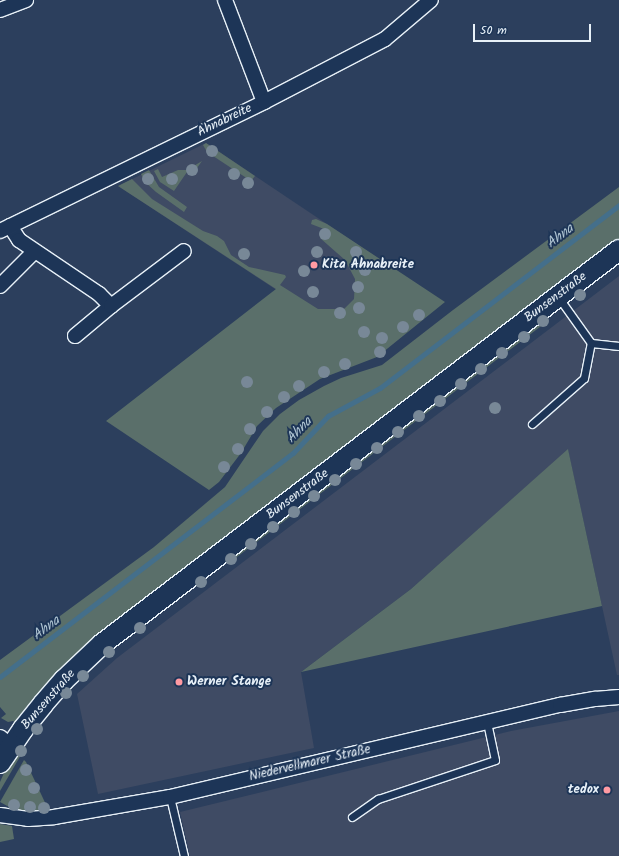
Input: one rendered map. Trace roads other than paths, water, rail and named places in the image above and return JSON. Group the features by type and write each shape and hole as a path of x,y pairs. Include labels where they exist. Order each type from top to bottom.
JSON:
{"street":[{"path":"0,10 26,0"},
{"path":"225,0 264,102"},
{"name":"Ahnabreite","path":"111,306 98,294 34,252 5,228 264,102 385,39 431,0"},
{"name":"Bunsenstraße","path":"0,763 5,742 43,704 64,680 107,641 619,250"},
{"path":"75,336 111,306 184,251"},
{"path":"0,286 34,252"},
{"name":"Niedervellmarer Straße","path":"0,815 28,819 54,817 170,797 560,705 595,698 619,698"}],"lane":[{"path":"532,424 584,378 591,343 558,297"},
{"path":"591,343 619,346"},
{"path":"352,817 378,799 495,760 487,722"},
{"path":"170,797 184,856"}],"waterway":[{"name":"Ahna","path":"0,677 293,453 328,416 380,388 619,205"}],"place":[{"name":"Kita Ahnabreite","path":"314,265"},
{"name":"Werner Stange","path":"179,682"},
{"name":"tedox","path":"607,790"}]}
